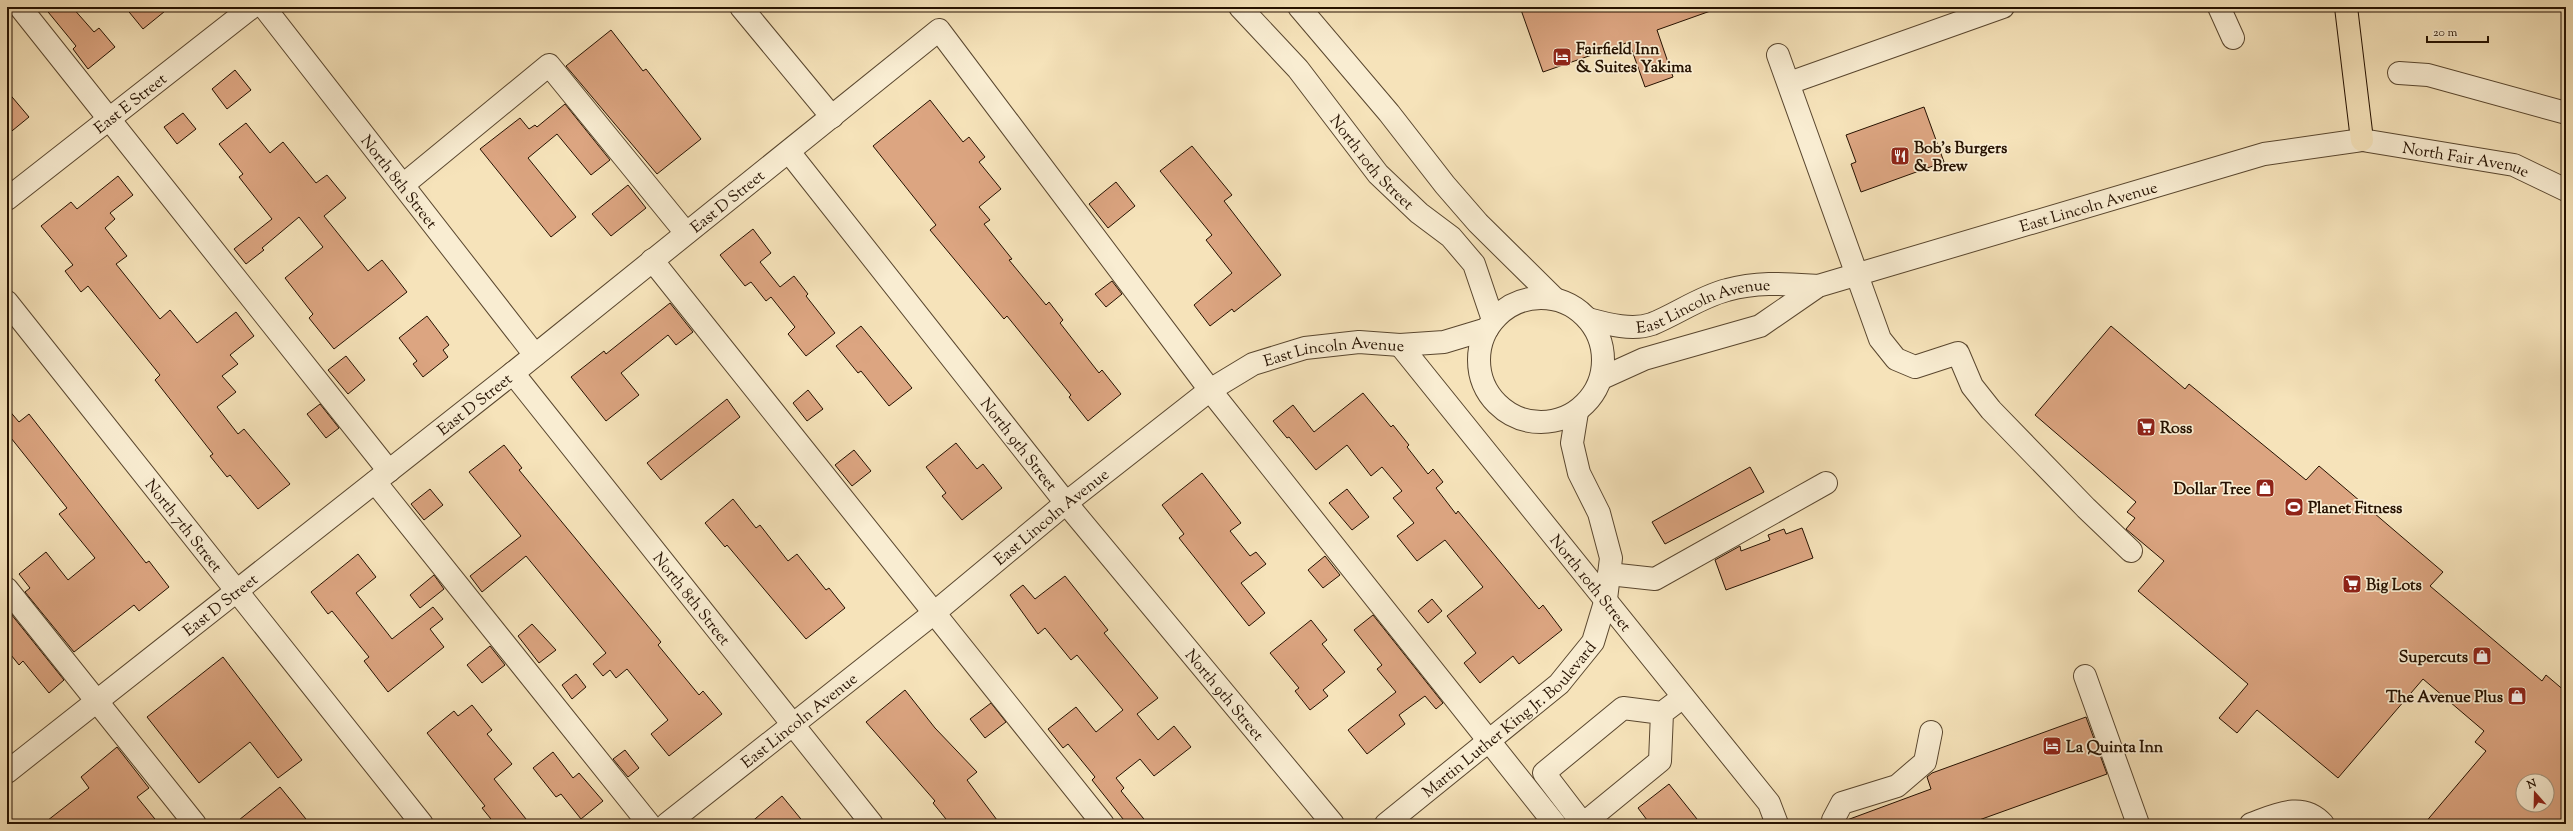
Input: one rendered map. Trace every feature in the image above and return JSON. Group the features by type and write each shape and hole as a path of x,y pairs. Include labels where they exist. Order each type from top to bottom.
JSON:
{"highway":[{"path":"2346,7 2362,140"}],"street":[{"path":"20,7 109,120 649,824"},
{"name":"East E Street","path":"7,199 252,7"},
{"name":"North 8th Street","path":"264,7 535,355"},
{"path":"741,7 832,117"},
{"name":"North 10th Street","path":"1240,7 1298,69 1378,174 1419,213 1451,237 1474,264 1490,325"},
{"path":"1299,7 1389,113 1454,196 1478,223 1555,299"},
{"path":"1789,83 2003,7"},
{"path":"2220,7 2233,38"},
{"name":"East D Street","path":"7,772 96,700 237,591 513,373 939,30 1210,390"},
{"path":"1778,55 1880,339 1896,359 1915,367 1958,353 1972,386 1991,410 2086,508 2131,551"},
{"path":"403,185 549,65 686,233"},
{"path":"2399,73 2428,75 2566,113"},
{"name":"East Lincoln Avenue","path":"1602,378 1644,359 1760,326 1818,286 2264,154 2362,140"},
{"name":"North Fair Avenue","path":"2362,140 2514,165 2566,190"},
{"name":"North 9th Street","path":"789,152 1066,503 1333,824"},
{"path":"652,260 1103,824"},
{"name":"East Lincoln Avenue","path":"1588,319 1614,326 1650,324 1680,309 1727,290 1768,282 1818,286"},
{"path":"1538,298 1555,299 1573,306 1588,319 1601,343 1604,357 1602,378 1592,397 1577,412 1558,421 1537,423 1516,418 1499,407 1486,390 1479,370 1479,349 1490,325 1506,309 1521,301 1538,298"},
{"name":"North 7th Street","path":"7,302 422,824"},
{"name":"East Lincoln Avenue","path":"667,824 934,613 1066,503 1210,390 1253,364 1306,348 1359,342 1400,345 1444,342 1490,325"},
{"name":"North 10th Street","path":"1400,345 1769,803 1777,824"},
{"name":"North 8th Street","path":"513,373 872,824"},
{"path":"1210,390 1489,743 1555,824"},
{"name":"Martin Luther King Jr. Boulevard","path":"1386,824 1489,743 1560,684 1594,642 1606,599 1611,558 1599,513 1579,473 1572,443 1577,412"},
{"path":"1609,574 1655,579 1826,483"},
{"path":"7,589 194,824"},
{"path":"2085,676 2138,824"},
{"path":"1662,713 1660,761 1583,824 1544,773 1622,708 1662,713 1683,697"},
{"path":"1834,824 1832,820 1842,804 1897,786 1925,762 1931,732"},
{"path":"2251,824 2290,811 2318,819"}],"building":[{"path":"44,7 72,7 94,32 99,28 115,47 88,69 73,49 76,46"},
{"path":"125,7 170,7 143,29"},
{"name":"Fairfield Inn & Suites Yakima","path":"1520,7 1716,7 1716,9 1657,30 1673,77 1645,87 1629,42 1543,72"},
{"path":"611,30 643,71 646,69 701,139 657,174 566,66"},
{"path":"235,70 251,90 227,109 212,89"},
{"path":"7,91 29,117 7,135"},
{"path":"930,100 963,142 969,137 985,157 979,162 1001,189 979,207 990,220 984,224 1012,259 1009,260 1046,305 1049,302 1063,320 1060,323 1099,373 1102,370 1121,394 1088,421 1069,397 1071,395 1007,316 1004,319 930,230 936,225 873,146"},
{"path":"565,104 610,160 591,175 557,134 528,158 576,217 551,237 480,149 520,118 529,129 535,125 537,127"},
{"path":"1924,107 1944,162 1861,192 1851,164 1856,162 1846,135"},
{"path":"183,113 196,129 177,144 164,127"},
{"path":"246,123 270,153 283,142 316,183 327,175 346,198 324,216 368,271 382,260 407,292 334,349 309,318 313,314 285,278 323,247 299,217 262,248 264,250 246,264 234,249 272,219 239,177 243,174 219,144"},
{"path":"1192,146 1232,195 1224,201 1281,275 1234,312 1232,309 1210,326 1194,305 1232,273 1206,240 1212,235 1160,171"},
{"path":"118,176 133,195 110,213 115,219 105,228 127,256 116,264 160,319 170,310 197,343 236,312 254,336 230,355 238,364 222,376 236,392 217,407 238,434 244,429 290,484 258,509 230,475 227,477 210,456 213,454 155,380 160,375 88,286 81,292 65,271 73,265 41,226 71,202 77,209"},
{"path":"1116,182 1135,206 1108,228 1089,204"},
{"path":"628,185 646,208 611,236 592,214"},
{"path":"753,229 771,253 760,262 780,287 794,276 808,294 806,296 835,333 806,356 788,334 795,327 771,297 766,301 751,282 745,286 720,255"},
{"path":"1112,281 1122,294 1106,307 1095,294"},
{"path":"670,303 693,332 676,345 668,335 621,373 639,395 606,421 571,377 604,351 606,354"},
{"path":"427,316 449,345 443,350 448,357 423,377 413,364 417,361 399,338"},
{"path":"861,326 912,388 889,406 861,371 858,373 836,346"},
{"path":"2111,326 2185,389 2189,384 2306,480 2319,466 2443,572 2430,586 2542,681 2546,675 2566,692 2566,824 2424,824 2486,751 2475,742 2484,731 2423,679 2338,778 2257,710 2237,733 2219,718 2248,684 2138,591 2164,561 2126,529 2135,518 2127,512 2136,502 2035,415"},
{"path":"346,356 365,380 348,394 328,370"},
{"path":"808,390 823,409 807,421 793,403"},
{"path":"1363,393 1391,427 1393,425 1409,445 1407,447 1428,474 1433,469 1443,482 1436,488 1456,514 1458,511 1539,609 1543,605 1562,630 1519,664 1513,656 1480,683 1464,663 1476,653 1447,616 1483,587 1445,540 1417,561 1397,536 1414,523 1393,498 1402,491 1382,467 1371,476 1347,445 1316,470 1289,437 1287,438 1273,421 1293,405 1314,432"},
{"path":"727,399 740,417 661,480 647,463"},
{"path":"320,404 339,428 326,438 307,414"},
{"path":"7,408 19,422 29,414 146,563 149,561 169,587 139,611 134,605 74,652 25,592 30,588 19,574 46,552 68,580 95,558 59,514 67,508 7,433"},
{"path":"956,443 977,469 983,464 1002,488 962,520 942,496 946,493 926,467"},
{"path":"504,445 522,468 519,470 661,642 658,645 699,695 703,691 722,714 669,756 651,734 668,720 627,669 616,678 610,670 603,676 593,664 606,653 526,556 482,592 470,576 521,536 469,472"},
{"path":"854,450 871,471 852,486 835,465"},
{"path":"1750,467 1764,492 1665,544 1652,522"},
{"path":"1202,473 1241,523 1230,531 1250,556 1256,552 1266,564 1241,583 1265,613 1249,626 1179,538 1184,534 1162,505"},
{"path":"430,489 443,505 424,520 411,504"},
{"path":"1347,489 1369,517 1352,530 1329,503"},
{"path":"733,499 756,528 760,525 788,561 797,554 826,590 829,588 845,608 806,639 727,545 725,547 705,523"},
{"path":"1802,528 1813,558 1726,590 1715,560 1740,546 1741,551 1770,540 1768,535 1784,529 1786,534"},
{"path":"358,554 376,577 356,593 392,639 433,607 443,619 430,629 444,647 388,692 364,661 369,657 332,611 328,614 311,592"},
{"path":"1325,556 1340,575 1323,588 1308,570"},
{"path":"434,575 444,589 420,608 410,595"},
{"path":"1065,576 1108,630 1104,633 1158,698 1137,714 1158,740 1174,726 1191,747 1154,776 1140,759 1116,778 1124,788 1121,791 1148,824 1127,824 1092,780 1095,777 1068,744 1063,748 1048,729 1076,707 1096,732 1123,710 1077,655 1071,660 1045,628 1038,634 1010,595 1023,585 1035,599"},
{"path":"1432,599 1442,611 1428,623 1418,611"},
{"path":"7,609 64,680 49,693 23,661 19,665 7,650"},
{"path":"1373,615 1443,703 1436,709 1425,696 1399,715 1405,724 1367,754 1348,730 1396,692 1377,669 1382,665 1354,630"},
{"path":"1311,620 1327,640 1322,644 1345,672 1323,690 1328,696 1310,710 1295,691 1299,688 1270,653"},
{"path":"532,624 556,650 539,663 518,636"},
{"path":"490,646 505,665 482,683 467,665"},
{"path":"223,657 302,760 278,778 250,742 199,783 147,717"},
{"path":"576,674 586,687 572,699 562,685"},
{"path":"905,690 935,728 977,772 967,780 1000,824 950,824 933,803 935,801 866,722"},
{"path":"991,703 1006,722 985,738 970,719"},
{"path":"472,705 492,730 487,734 512,764 494,779 530,824 495,824 482,808 485,806 427,733 454,711 458,716"},
{"name":"La Quinta Inn","path":"2086,717 2107,774 1968,824 1846,824 1847,820 1931,789 1927,777 1932,773"},
{"path":"117,747 149,788 137,797 159,824 43,824 89,788 81,777"},
{"path":"625,750 639,768 628,777 613,759"},
{"path":"553,752 573,778 579,773 603,801 581,819 561,794 556,797 533,768"},
{"path":"1669,784 1701,824 1650,824 1638,808"},
{"path":"280,787 310,824 234,824"},
{"path":"782,796 805,824 749,824"}],"place":[{"name":"Fairfield Inn & Suites Yakima","path":"1562,57"},
{"name":"Bob's Burgers & Brew","path":"1900,156"},
{"name":"Ross","path":"2146,427"},
{"name":"Dollar Tree","path":"2265,488"},
{"name":"Planet Fitness","path":"2294,507"},
{"name":"Big Lots","path":"2352,584"},
{"name":"Supercuts","path":"2482,656"},
{"name":"The Avenue Plus","path":"2517,696"},
{"name":"La Quinta Inn","path":"2052,746"}]}
